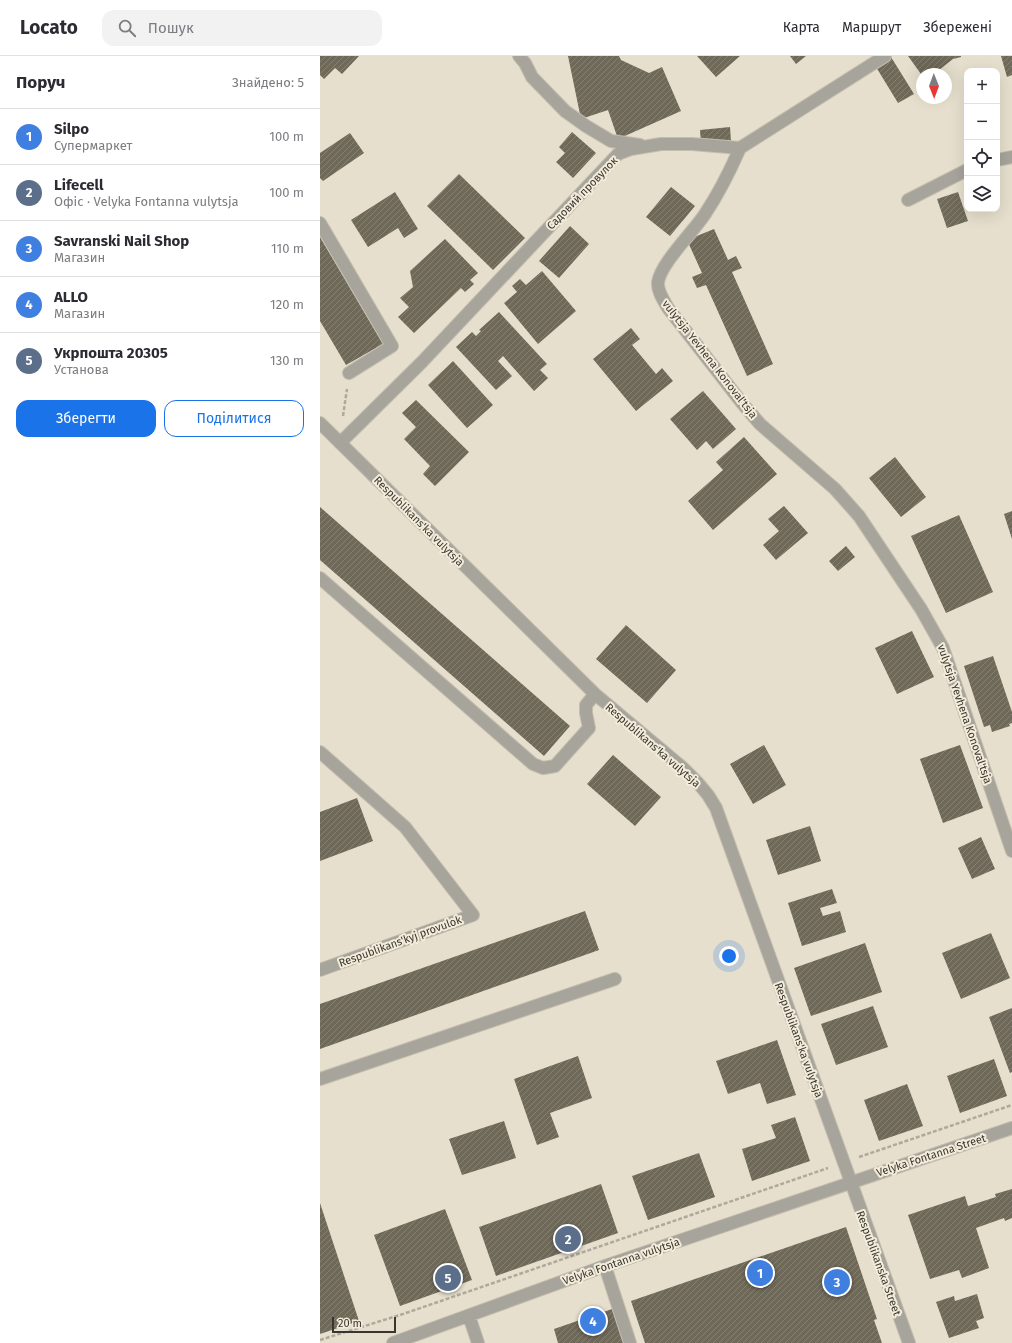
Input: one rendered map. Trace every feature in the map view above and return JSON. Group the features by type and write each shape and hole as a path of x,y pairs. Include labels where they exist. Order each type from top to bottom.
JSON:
{"street":[{"path":"519,56 525,63 532,77 565,111 586,126 612,141 647,146"},
{"path":"740,148 886,56"},
{"name":"Садовий провулок","path":"340,443 422,362 618,154 631,149 661,144 692,144 740,148"},
{"name":"vulytsja Yevhena Konoval'tsja","path":"740,148 725,182 705,215 664,267 658,283 661,296 668,308 760,424 835,489 859,516 917,603 943,648 1012,851"},
{"path":"1000,159 1012,157"},
{"path":"908,200 964,172"},
{"path":"320,223 392,346 349,372"},
{"name":"Respublikans'ka vulytsja","path":"320,423 595,694 682,768 708,795 716,808 850,1182"},
{"path":"320,578 533,764 544,768 554,766 589,728 586,705 595,694"},
{"name":"Respublikans'kyj provulok","path":"320,752 405,827 472,915 320,970"},
{"path":"320,1079 615,979"},
{"name":"Velyka Fontanna Street","path":"850,1182 1012,1128"},
{"name":"Velyka Fontanna vulytsja","path":"393,1343 605,1266 850,1182"},
{"name":"Respublikanska Street","path":"850,1182 909,1343"},
{"path":"605,1266 630,1343"},
{"path":"469,1316 478,1343"}],"path":[{"path":"340,443 349,372"},
{"path":"320,1340 403,1314 1012,1105"}],"building":[{"path":"320,56 359,56 342,74 335,68 324,79 320,75"},
{"path":"568,56 619,56 621,60 649,73 662,67 681,111 618,139 608,110 581,119"},
{"path":"697,56 740,56 716,77"},
{"path":"790,56 806,56 796,64"},
{"path":"908,56 961,56 953,59 942,68 917,68"},
{"path":"1001,56 1012,56 1012,75 1007,77"},
{"path":"891,57 914,94 898,103 876,67"},
{"path":"730,127 731,141 701,143 700,130"},
{"path":"572,132 596,153 573,178 556,162 565,153 559,147"},
{"path":"350,133 364,153 323,181 320,178 320,153"},
{"path":"459,174 525,238 493,270 427,206"},
{"path":"671,187 695,206 670,236 646,217"},
{"path":"395,192 418,229 404,238 398,228 368,247 351,220"},
{"path":"958,192 968,221 947,228 937,199"},
{"path":"570,226 589,244 559,278 539,261"},
{"path":"714,229 728,260 736,256 742,268 732,272 773,364 747,376 706,285 697,288 692,277 702,273 687,240"},
{"path":"320,237 383,344 346,365 320,321"},
{"path":"445,239 478,273 470,280 474,284 465,292 461,288 414,333 398,317 409,307 400,298 413,287 410,271"},
{"path":"542,271 576,311 538,344 504,303 517,292 512,286 520,279 526,285"},
{"path":"499,312 547,364 540,370 548,378 534,391 503,356 498,361 512,376 496,390 456,347 472,332 476,336 481,331 479,330"},
{"path":"631,328 640,339 632,345 656,374 662,368 673,381 636,411 593,359"},
{"path":"453,361 493,405 467,428 428,385"},
{"path":"703,391 736,429 713,449 706,441 697,450 670,419"},
{"path":"416,400 469,452 435,486 423,474 430,466 404,439 416,427 402,413"},
{"path":"744,437 777,474 713,530 688,501 723,470 716,462"},
{"path":"895,457 926,497 901,517 869,478"},
{"path":"784,506 808,533 776,560 763,545 779,531 768,519"},
{"path":"320,507 570,726 544,756 320,560"},
{"path":"1012,511 1012,539 1004,514"},
{"path":"959,515 993,592 946,613 911,536"},
{"path":"846,546 855,557 838,571 829,561"},
{"path":"626,625 676,670 647,703 596,659"},
{"path":"912,631 934,677 897,694 875,648"},
{"path":"993,656 1012,712 1012,723 1009,724 1010,726 992,732 990,725 984,727 964,666"},
{"path":"764,745 786,785 753,804 730,764"},
{"path":"960,745 983,808 943,823 920,759"},
{"path":"613,755 661,797 635,826 587,784"},
{"path":"357,798 373,841 320,861 320,812"},
{"path":"810,826 821,861 778,875 766,840"},
{"path":"981,837 995,869 972,879 958,848"},
{"path":"832,889 837,903 820,908 823,916 840,911 846,932 802,946 788,903"},
{"path":"585,911 599,950 320,1049 320,1004"},
{"path":"991,933 1010,978 961,999 942,953"},
{"path":"865,943 882,992 811,1016 794,968"},
{"path":"873,1006 888,1047 836,1065 821,1024"},
{"path":"1012,1008 1012,1072 1010,1073 989,1017"},
{"path":"777,1040 796,1095 767,1104 760,1083 728,1094 716,1061"},
{"path":"578,1056 592,1098 550,1113 559,1137 537,1145 514,1079"},
{"path":"994,1059 1007,1096 960,1113 947,1076"},
{"path":"907,1084 923,1126 879,1141 864,1100"},
{"path":"795,1117 810,1161 752,1181 742,1149 776,1138 771,1125"},
{"path":"504,1121 516,1158 462,1175 449,1139"},
{"path":"699,1153 715,1197 648,1220 632,1176"},
{"path":"601,1184 618,1233 496,1276 479,1227"},
{"path":"1012,1189 1012,1218 1005,1221 1004,1218 976,1228 989,1268 962,1278 959,1270 930,1279 908,1215 965,1196 968,1206 996,1197 995,1194"},
{"path":"320,1203 359,1321 320,1334"},
{"path":"445,1209 472,1280 400,1306 374,1235"},
{"path":"846,1227 877,1319 874,1320 882,1343 645,1343 631,1301"},
{"path":"977,1294 984,1318 976,1321 979,1328 949,1338 936,1302 954,1296 955,1301"},
{"path":"612,1309 624,1343 558,1343 554,1329"}],"place":[{"name":"Lifecell","path":"568,1239"},
{"name":"Silpo","path":"760,1273"},
{"name":"Укрпошта 20305","path":"448,1278"},
{"name":"Savranski Nail Shop","path":"837,1282"},
{"name":"ALLO","path":"593,1321"}]}
